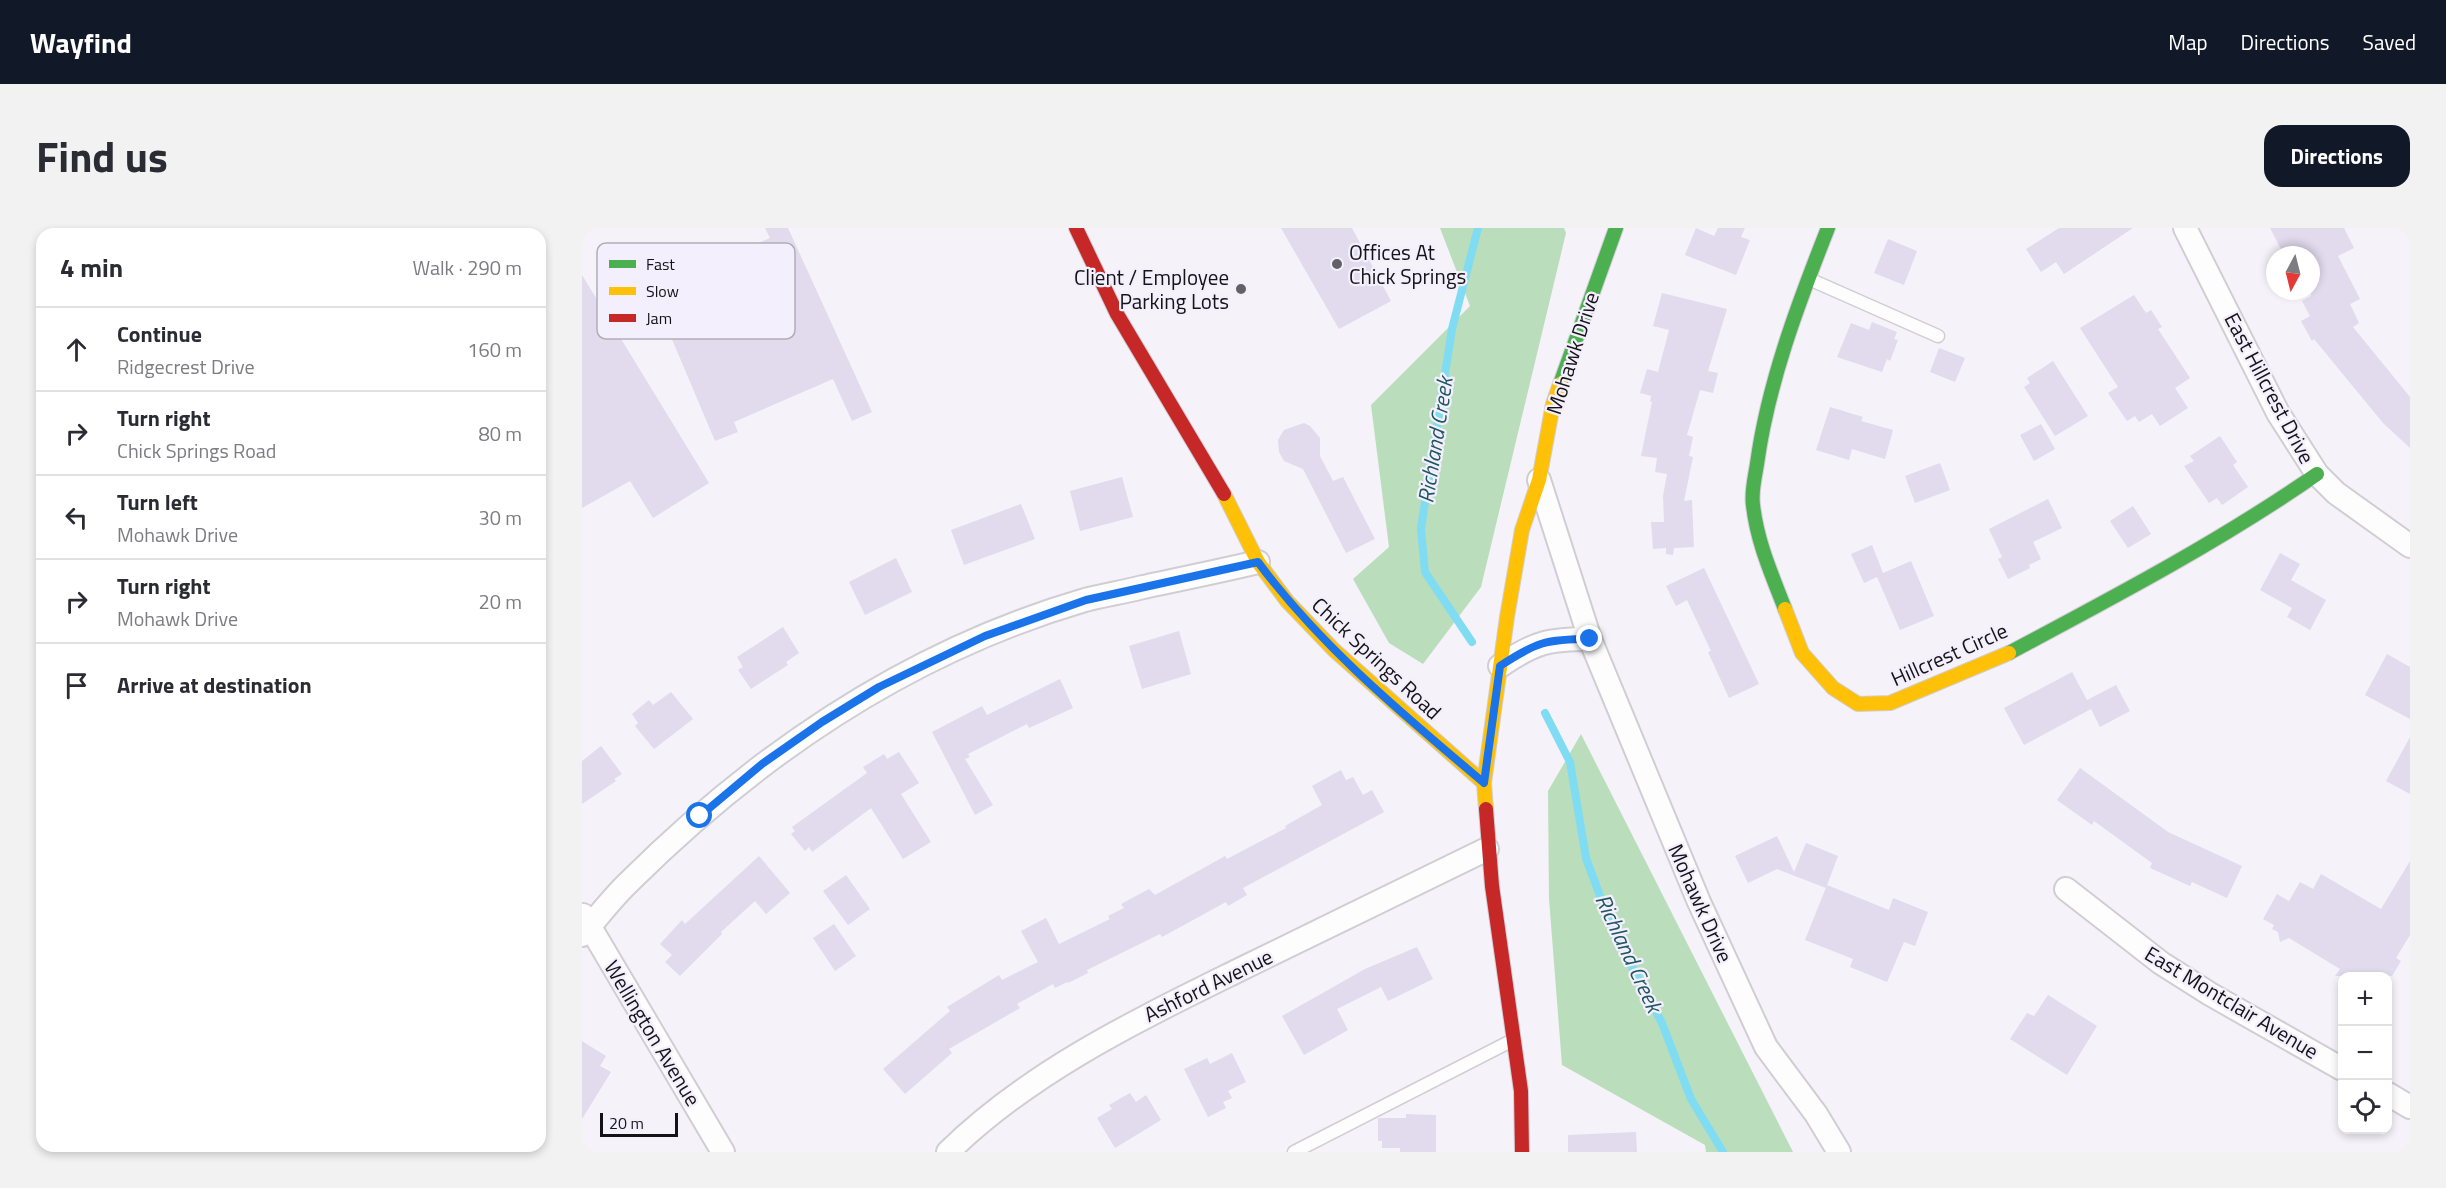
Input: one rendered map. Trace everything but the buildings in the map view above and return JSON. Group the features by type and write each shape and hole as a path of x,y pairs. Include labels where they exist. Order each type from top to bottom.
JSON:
{"street":[{"name":"Chick Springs Road","path":"1076,228 1118,314 1228,502 1258,562 1287,601 1334,650 1484,783"},
{"name":"Mohawk Drive","path":"1484,783 1522,530 1539,480 1553,404 1616,228"},
{"name":"Hillcrest Circle","path":"1828,228 1779,366 1760,443 1752,501 1758,537 1802,653 1833,688 1858,704 1890,704 1995,660 2156,574 2265,510 2317,474"},
{"name":"East Hillcrest Drive","path":"2185,228 2278,412 2317,474 2336,493 2410,546"},
{"name":"Mohawk Drive","path":"1539,480 1590,639 1699,902 1766,1047 1816,1114 1839,1152"},
{"path":"584,925 700,816 762,764 822,722 879,687 985,636 1086,600 1258,562"},
{"path":"1500,666 1537,644 1557,640 1590,639"},
{"path":"1484,783 1487,849 1521,1091 1522,1152"},
{"name":"Ashford Avenue","path":"948,1152 974,1127 1062,1063 1122,1028 1487,849"},
{"name":"East Montclair Avenue","path":"2066,889 2161,963 2210,994 2338,1066"},
{"name":"Wellington Avenue","path":"584,925 723,1152"},
{"path":"2392,1096 2410,1107"}],"lane":[{"path":"1808,279 1938,336"},
{"path":"1294,1152 1514,1040"}],"green space":[{"path":"1440,228 1564,228 1566,233 1481,587 1423,664 1389,643 1353,579 1389,547 1371,405 1470,306"},
{"path":"1581,734 1793,1152 1706,1152 1705,1145 1562,1065 1549,899 1548,791"}],"waterway":[{"name":"Richland Creek","path":"1472,642 1425,572 1421,528 1452,329 1478,228"},
{"name":"Richland Creek","path":"1545,713 1570,762 1586,858 1613,931 1662,1023 1691,1099 1723,1152"}],"traffic: fast":[{"path":"1560,384 1616,228"},
{"path":"1785,609 1758,532 1753,490 1762,434 1776,374 1795,315 1828,228"},
{"path":"2009,653 2204,546 2317,474"}],"traffic: slow":[{"path":"1486,809 1484,783 1507,617 1522,530 1539,480 1553,404 1560,384"},
{"path":"1224,494 1258,562 1287,601 1334,650 1484,783"},
{"path":"1785,609 1802,653 1833,688 1858,704 1890,703 2009,653"}],"traffic: jam":[{"path":"1076,228 1117,314 1224,494"},
{"path":"1486,809 1492,886 1521,1091 1522,1152"}],"place":[{"name":"Offices At Chick Springs","path":"1337,264"},
{"name":"Client / Employee Parking Lots","path":"1241,289"}],"route":[{"path":"700,816 762,764 822,722 879,687 985,636 1086,600 1258,562 1287,601 1334,650 1484,783 1500,666 1524,649 1537,644 1557,640 1590,639"}]}
